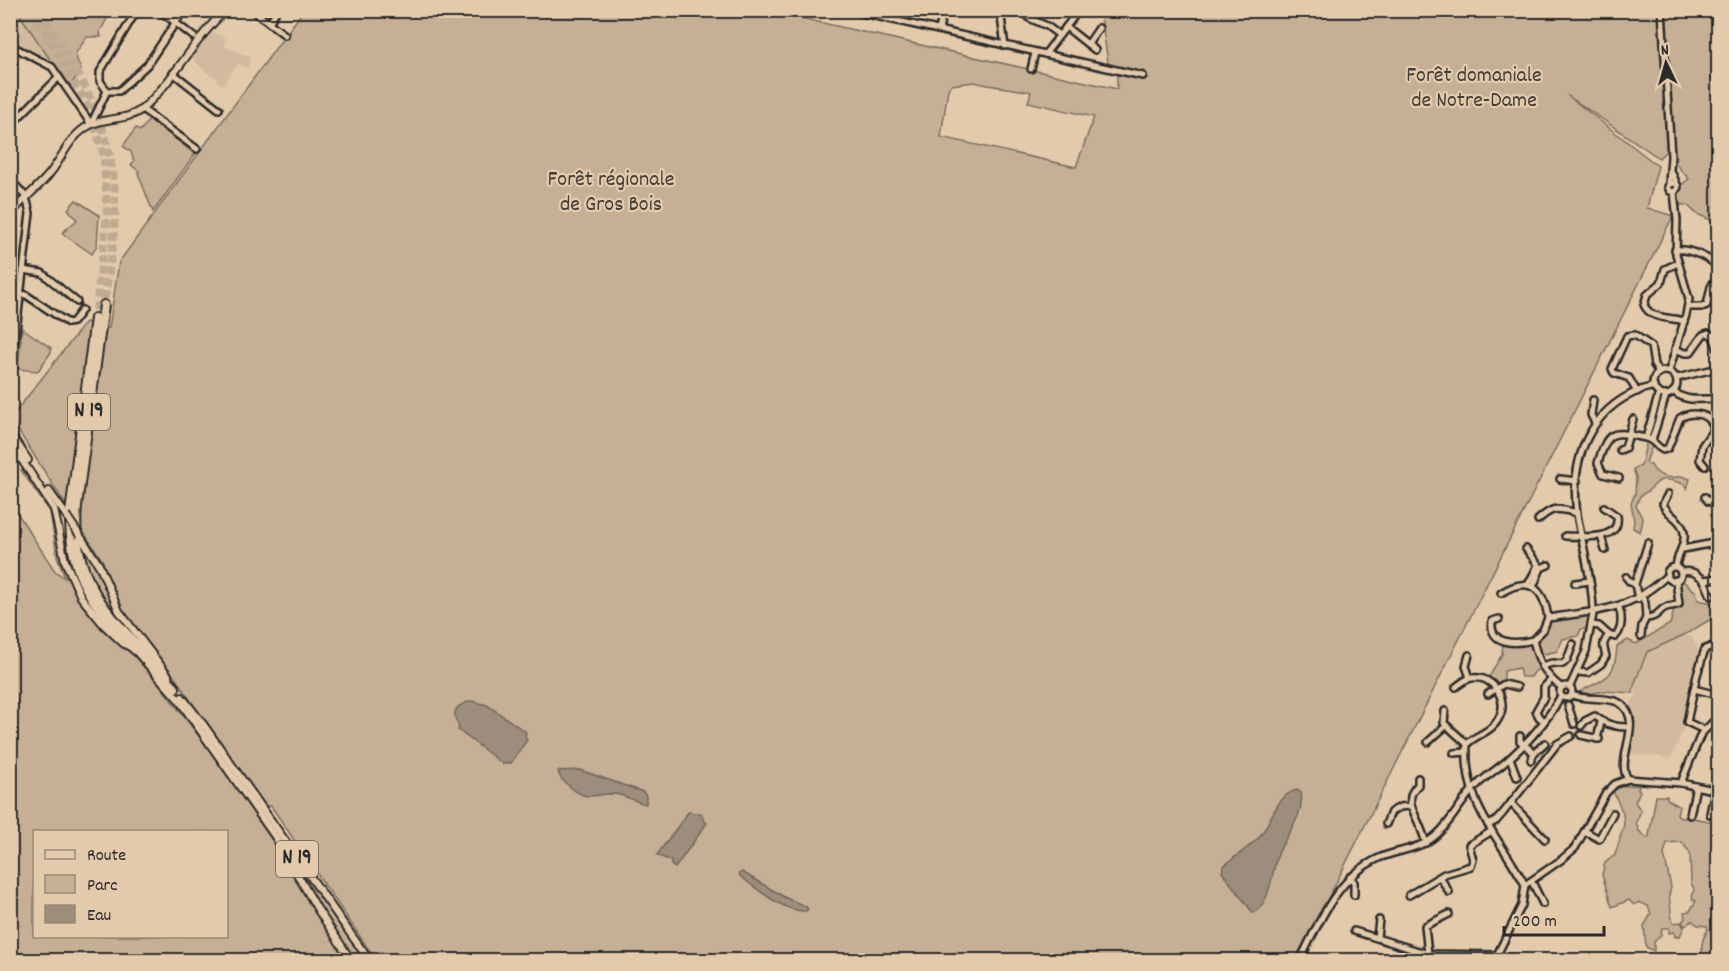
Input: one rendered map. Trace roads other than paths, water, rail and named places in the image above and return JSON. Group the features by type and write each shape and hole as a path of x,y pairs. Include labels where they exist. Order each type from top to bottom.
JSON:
{"highway":[{"name":"N 19","path":"104,305 77,506 75,526 78,547 83,570 98,599 175,688"},
{"name":"N 19","path":"95,318 70,513 72,546 77,569 87,591 105,617 134,649"}],"main road":[{"path":"10,215 48,175 69,142 91,124 129,116 142,109 163,88 190,50 226,10"},
{"path":"10,433 99,565 119,611 168,674 175,688"},
{"path":"10,442 54,509 65,561 81,597 104,626 123,643 134,649"},
{"name":"N 19","path":"134,649 179,699 221,759 276,838 318,910 351,960"},
{"name":"N 19","path":"175,688 203,724 369,960"}],"street":[{"path":"137,10 100,72 100,81 107,91 116,92 125,87 147,64 184,10"},
{"path":"159,10 194,37"},
{"path":"252,10 285,35"},
{"path":"269,22 277,10"},
{"path":"849,10 1143,76"},
{"path":"939,30 943,10"},
{"path":"1000,10 1005,46"},
{"path":"1045,54 1079,10"},
{"path":"1662,10 1673,183 1669,189 1674,192 1678,263 1688,290 1688,308 1669,371"},
{"path":"1026,13 1029,18 1047,26 1059,35"},
{"path":"1066,27 1095,50"},
{"path":"1088,44 1100,28"},
{"path":"10,45 52,67 91,124 107,91"},
{"path":"1031,69 1035,52"},
{"path":"173,73 219,109"},
{"path":"10,126 59,77"},
{"path":"142,109 197,149"},
{"path":"10,179 26,196 30,210 10,381"},
{"path":"1676,250 1688,249 1714,263 1719,269"},
{"path":"1678,263 1665,269 1661,283 1647,295 1644,306 1648,311 1664,319 1675,318 1684,321"},
{"path":"24,270 42,273 77,302"},
{"path":"1688,308 1707,305 1711,287 1719,274"},
{"path":"21,294 68,323 73,322 82,310"},
{"path":"1676,349 1690,353 1703,335 1708,333 1713,336 1719,350"},
{"path":"1637,392 1629,378 1614,373 1612,369 1626,337 1635,335 1651,346 1654,365 1659,373"},
{"path":"1677,378 1719,368"},
{"path":"1654,386 1655,378 1659,373 1669,371"},
{"path":"1669,371 1677,378 1674,392"},
{"path":"1569,686 1586,651 1593,611 1590,581 1577,513 1576,481 1583,449 1595,423 1613,405 1654,386"},
{"path":"1654,386 1662,394"},
{"path":"1662,394 1674,392 1690,400 1719,399"},
{"path":"1649,439 1662,394"},
{"path":"1593,400 1591,415 1595,423"},
{"path":"1619,478 1604,474 1598,463 1611,434 1649,439 1663,450 1668,448 1678,420 1682,416 1692,414 1709,418 1713,423 1714,429 1701,450 1700,460 1705,466"},
{"path":"1620,450 1625,448 1634,419"},
{"path":"1574,446 1583,449"},
{"path":"1560,478 1576,481"},
{"path":"1668,494 1663,504 1665,509 1683,529 1683,549 1677,558 1676,567"},
{"path":"1705,497 1708,501 1719,505"},
{"path":"1565,536 1601,536 1615,529 1618,523 1617,516 1604,507"},
{"path":"1538,520 1548,510 1554,508 1577,513"},
{"path":"1601,536 1605,550"},
{"path":"1683,549 1709,544 1719,537"},
{"path":"1641,636 1642,626 1647,618 1645,603 1640,598 1635,584 1648,543"},
{"path":"1526,549 1540,567"},
{"path":"1540,567 1548,565"},
{"path":"1531,586 1540,567"},
{"path":"1676,567 1681,572"},
{"path":"1548,618 1619,607 1640,598 1668,575 1669,569 1676,567"},
{"path":"1681,572 1689,571 1704,579 1719,578"},
{"path":"1668,575 1671,580 1676,580 1681,576 1681,572"},
{"path":"1626,577 1635,584"},
{"path":"1704,579 1711,596"},
{"path":"1647,618 1653,618 1665,608 1679,604 1676,580"},
{"path":"1575,583 1590,581"},
{"path":"1499,619 1492,621 1492,633 1497,638 1510,643 1533,640 1543,630 1548,618 1542,596 1531,586 1517,584 1501,592"},
{"path":"1592,625 1599,626 1615,637 1620,632 1619,607"},
{"path":"1577,672 1588,674 1601,664 1606,656 1602,647 1603,642 1609,635"},
{"path":"1533,640 1542,666 1551,680 1561,687"},
{"path":"1542,666 1563,663 1567,660 1573,644"},
{"path":"1704,730 1687,722 1706,650 1713,646 1719,647"},
{"path":"1469,655 1466,666 1470,678"},
{"path":"1456,687 1470,678 1484,679 1500,693 1502,703 1498,719 1487,732 1467,744"},
{"path":"1544,721 1536,711 1544,697 1544,687 1551,680"},
{"path":"1488,694 1504,684 1517,687"},
{"path":"1561,687 1569,686"},
{"path":"1569,686 1572,689 1572,695"},
{"path":"1300,960 1336,892 1350,877 1365,865 1383,856 1426,843 1437,834 1472,790 1533,736 1561,696 1559,692 1561,687"},
{"path":"1694,689 1719,695"},
{"path":"1561,696 1568,698 1572,695 1586,699 1612,700 1623,705 1631,721 1625,763 1625,775 1628,779"},
{"path":"1568,705 1574,724"},
{"path":"1445,711 1443,718 1446,726 1467,744 1467,767 1477,807 1525,885 1522,905 1497,957"},
{"path":"1581,726 1595,713 1601,722 1617,727 1627,727"},
{"path":"1681,783 1704,730 1719,717"},
{"path":"1581,735 1598,739 1601,722"},
{"path":"1428,742 1446,726"},
{"path":"1528,729 1533,736"},
{"path":"1520,736 1520,741 1534,753"},
{"path":"1409,895 1440,876 1471,866 1473,860 1470,845 1490,828 1557,744 1571,736"},
{"path":"1532,760 1534,753 1545,743"},
{"path":"1454,753 1467,752"},
{"path":"1510,758 1517,777"},
{"path":"1418,778 1418,785 1412,791 1410,798 1426,843"},
{"path":"1525,885 1567,855 1579,842 1606,793 1615,784 1628,779 1681,783 1717,790 1710,814"},
{"path":"1690,815 1696,786"},
{"path":"1511,803 1545,839"},
{"path":"1386,824 1391,812 1400,807 1411,806"},
{"path":"1585,831 1599,839 1613,813"},
{"path":"1440,876 1449,892"},
{"path":"1350,877 1354,882 1354,895"},
{"path":"1532,882 1543,904"},
{"path":"1428,954 1425,926 1449,914"},
{"path":"1322,918 1330,922"},
{"path":"1377,937 1379,920"},
{"path":"1354,931 1428,954 1515,959"}],"water":[{"path":"471,701 487,705 526,732 527,740 511,763 503,764 458,730 456,710"},
{"path":"580,770 643,792 646,796 646,804 614,794 586,796 564,781 558,771"},
{"path":"1297,790 1301,793 1298,817 1278,854 1264,902 1253,913 1222,872 1223,867 1256,841 1279,803 1284,797"},
{"path":"689,811 701,813 707,823 675,868 671,865 671,861 657,855"},
{"path":"742,872 808,909 806,911 797,910 780,904 741,877 739,874"}],"tunnel":[{"path":"30,10 89,108 104,156 107,214 95,318"},
{"path":"38,10 82,80 102,128 109,154 114,181 115,221 104,305"}],"park label":[{"name":"Forêt domaniale de Notre-Dame","path":"1474,88"},
{"name":"Forêt régionale de Gros Bois","path":"611,192"}]}
